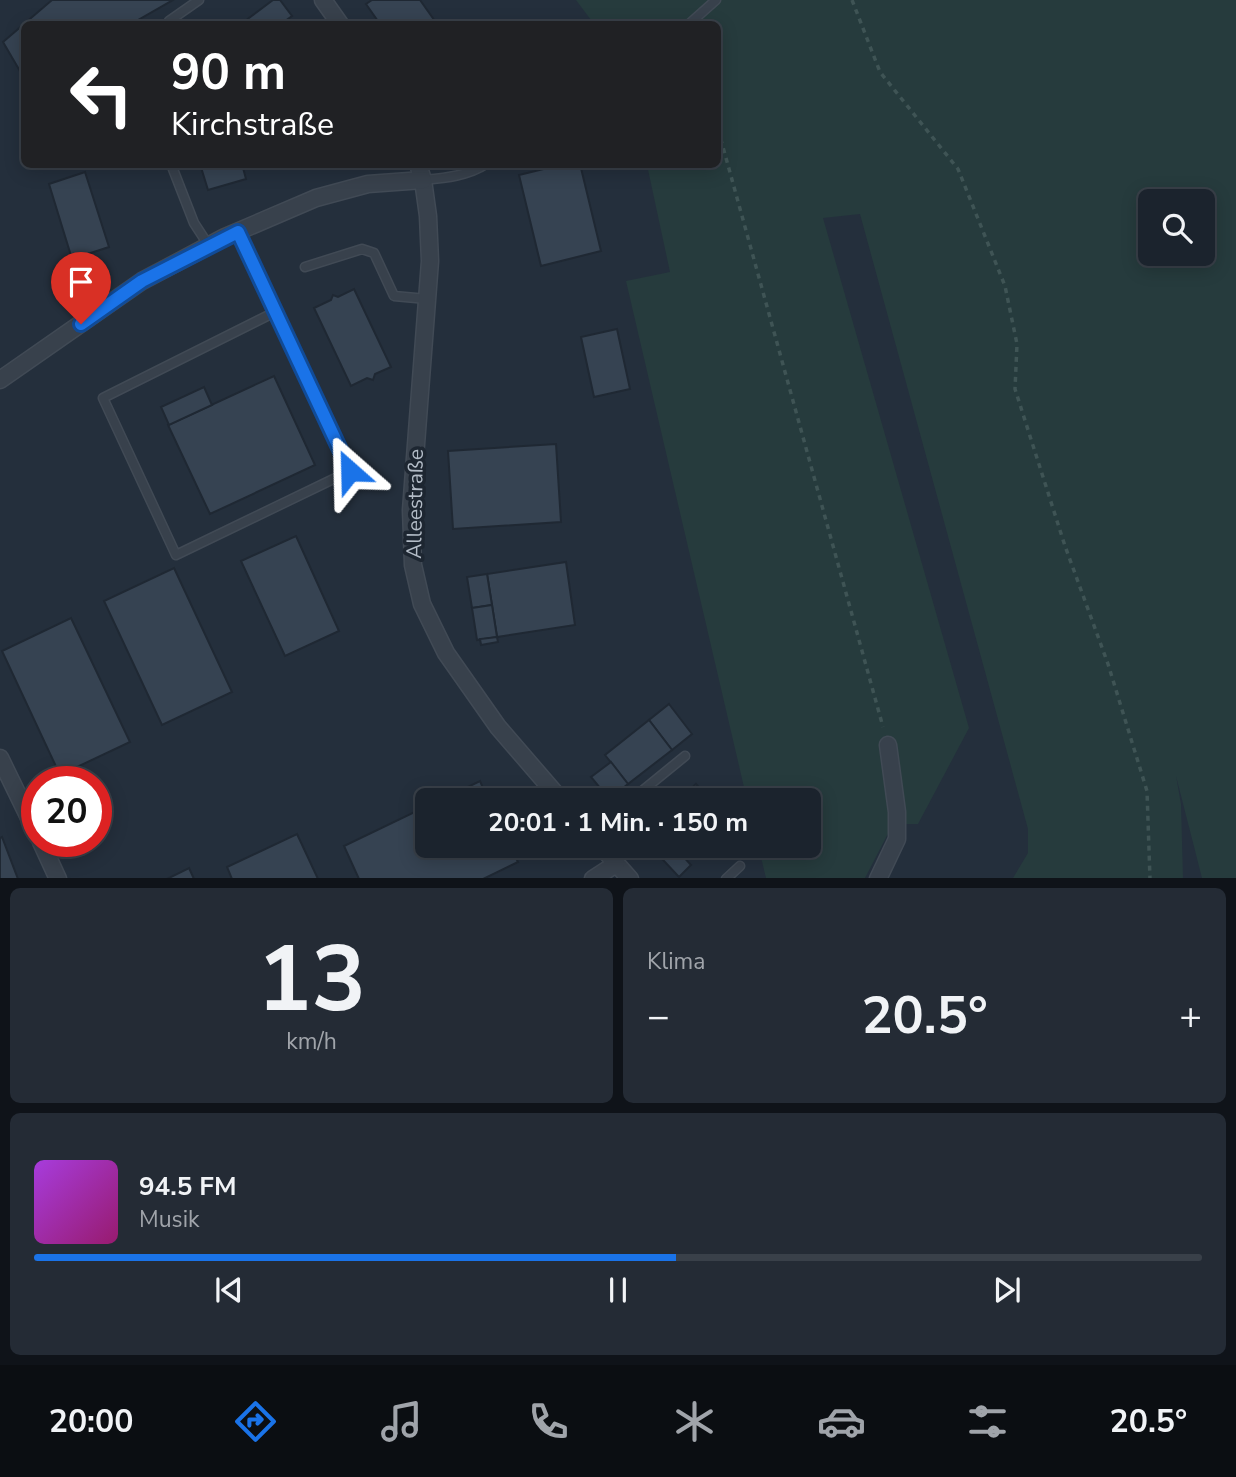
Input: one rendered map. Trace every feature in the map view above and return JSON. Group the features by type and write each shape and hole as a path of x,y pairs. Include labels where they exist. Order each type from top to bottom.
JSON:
{"street":[{"path":"323,0 338,21"},
{"path":"0,380 142,281 209,246 316,198 421,172"},
{"name":"Alleestraße","path":"421,172 428,216 430,261 411,510 413,565 422,604 446,653 498,727 551,788"},
{"path":"878,878 897,839 897,812 888,745"},
{"path":"0,758 21,801"},
{"path":"48,857 58,878"},
{"path":"611,858 630,878"},
{"path":"593,878 616,864"}],"lane":[{"path":"169,21 198,0"},
{"path":"692,21 716,0"},
{"path":"173,168 194,223 209,246"},
{"path":"421,172 449,178 481,168"},
{"path":"238,232 350,471 176,555 103,398 275,312"},
{"path":"305,267 362,249 374,253 394,296 427,299"},
{"path":"646,788 685,756"},
{"path":"726,878 740,866"}],"path":[{"path":"852,0 880,72 958,169 1005,286 1017,344 1015,389 1065,546 1108,664 1147,791 1150,878"},
{"path":"721,140 888,745"}],"green space":[{"path":"576,0 1236,0 1236,878 1202,878 1176,776 1181,804 1183,878 1013,878 1028,853 1028,829 860,214 823,218 969,728 918,824 893,824 865,878 766,878 761,858 821,858 821,788 744,788 626,281 670,272 648,168 721,168 721,21 592,21"}],"building":[{"path":"52,0 173,0 136,21 28,21"},
{"path":"273,0 280,0 292,16 285,21 245,21"},
{"path":"372,0 420,0 435,21 378,21 366,4"},
{"path":"21,27 21,73 3,42"},
{"path":"201,168 243,168 246,179 208,190"},
{"path":"548,168 581,168 601,251 541,266 519,175"},
{"path":"85,172 109,247 72,259 49,184"},
{"path":"354,289 391,367 375,374 373,380 367,378 351,386 314,308 331,300 333,295 338,297"},
{"path":"617,329 630,389 594,397 581,337"},
{"path":"274,376 315,465 210,514 168,425"},
{"path":"204,387 212,405 169,425 161,407"},
{"path":"556,444 561,522 453,529 448,451"},
{"path":"296,536 339,631 285,656 241,561"},
{"path":"566,562 575,625 497,637 487,574"},
{"path":"174,568 232,692 162,725 104,601"},
{"path":"487,574 492,605 472,608 467,577"},
{"path":"492,605 497,637 477,640 472,608"},
{"path":"71,618 130,742 79,766 56,766 2,651"},
{"path":"497,637 498,642 481,645 480,639"},
{"path":"669,704 692,734 672,750 649,720"},
{"path":"649,720 672,750 628,784 605,755"},
{"path":"611,762 628,784 623,788 600,788 591,777"},
{"path":"480,781 483,788 466,788"},
{"path":"415,812 415,858 516,858 518,862 485,878 359,878 344,846"},
{"path":"297,834 318,878 232,878 227,867"},
{"path":"2,837 18,878 0,878"},
{"path":"661,858 685,858 691,865 679,877"},
{"path":"189,868 194,878 169,878"}],"route":[{"path":"81,324 142,281 238,232 350,471"}]}
